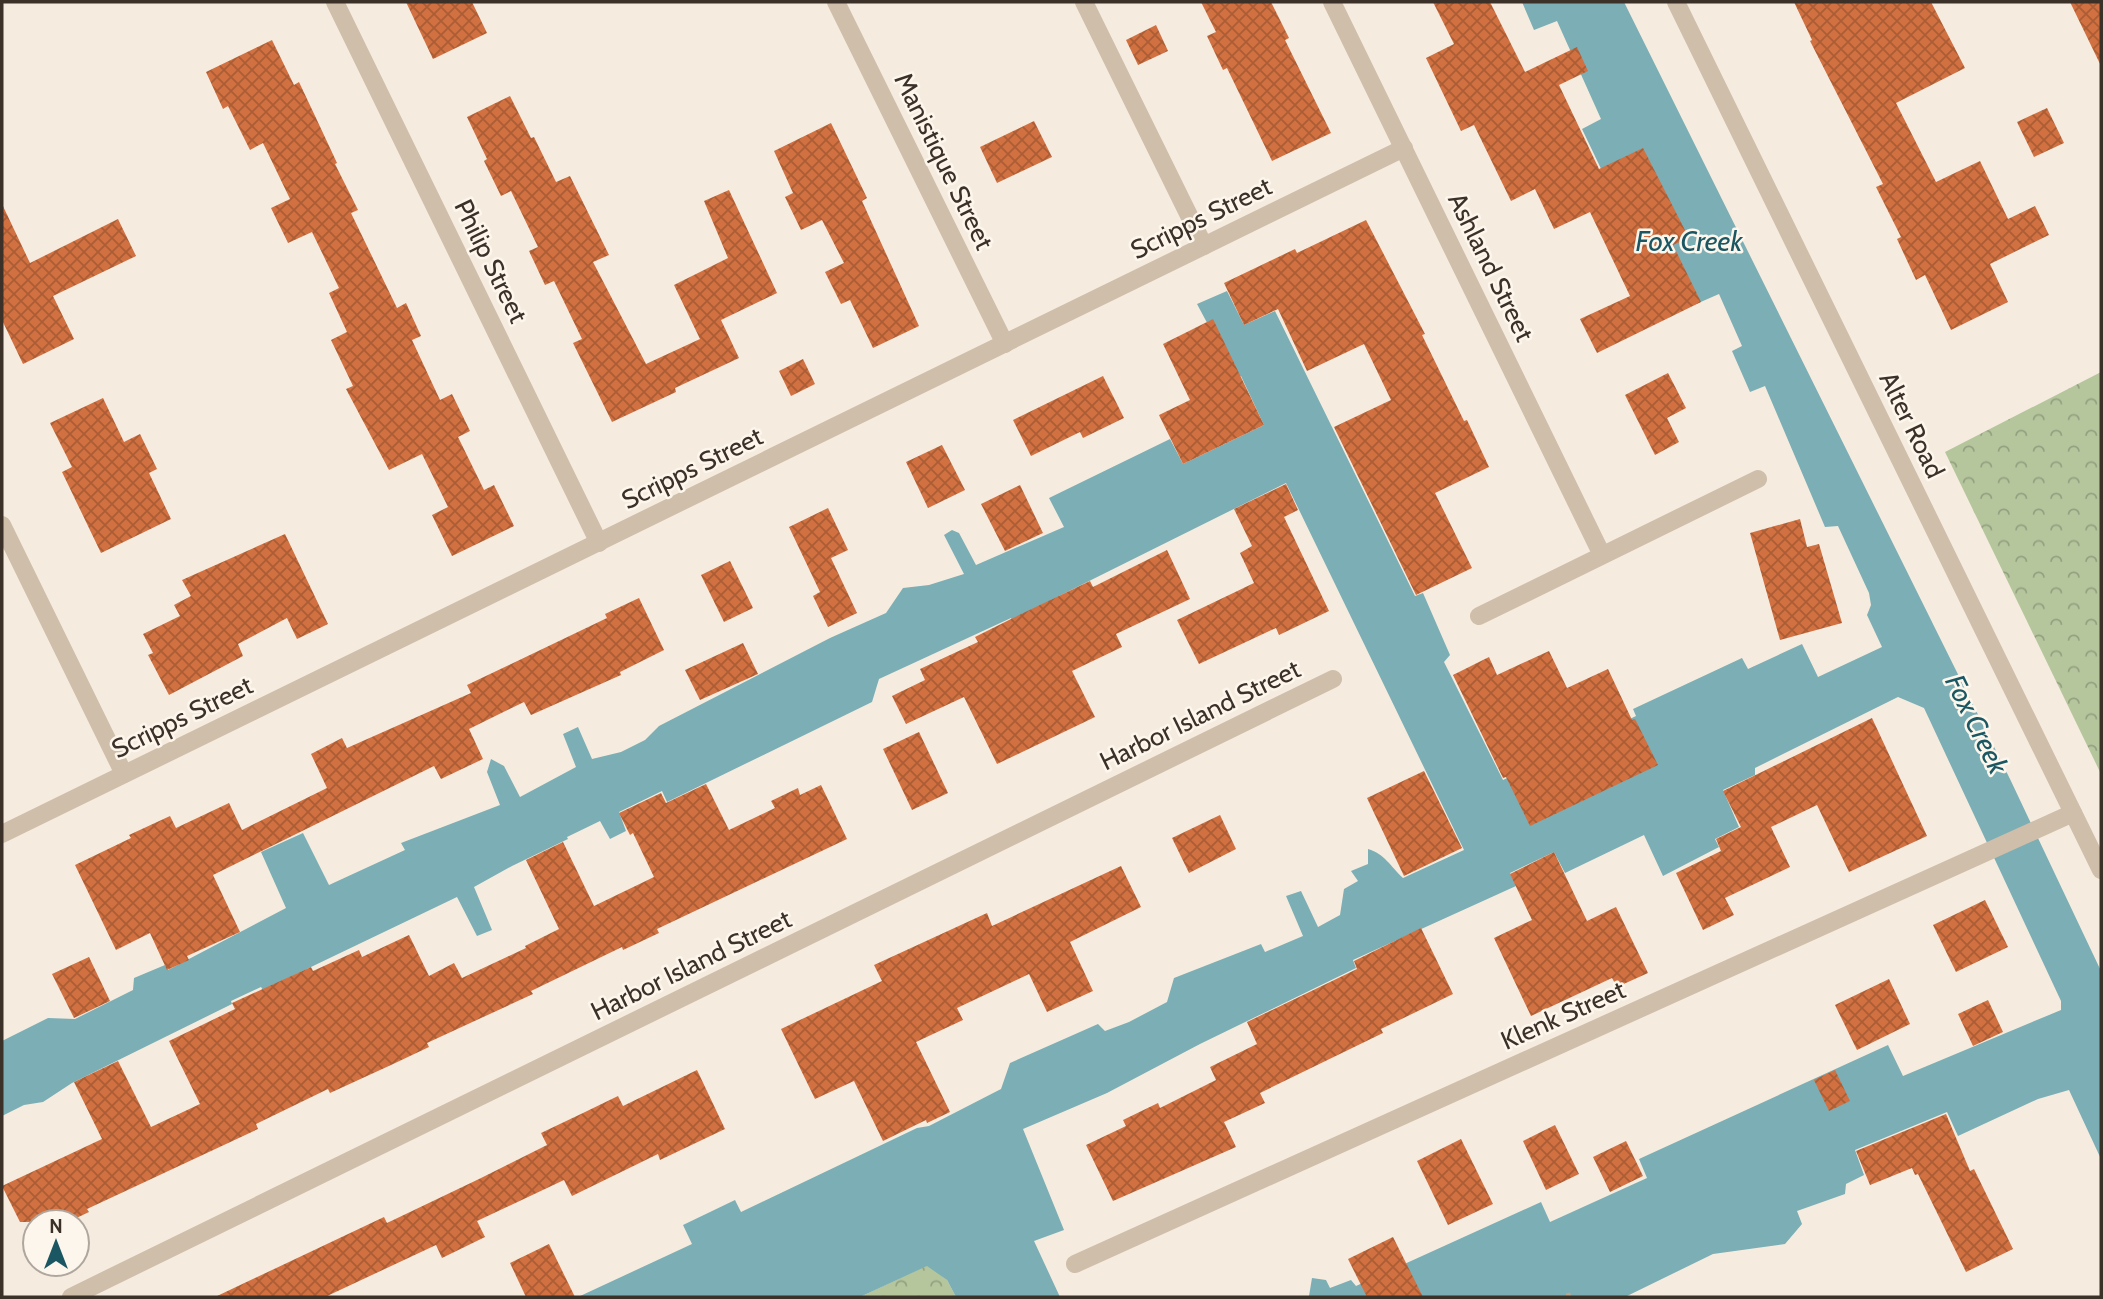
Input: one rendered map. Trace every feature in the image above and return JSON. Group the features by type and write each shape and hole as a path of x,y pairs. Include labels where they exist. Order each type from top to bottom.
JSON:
{"street":[{"name":"Philip Street","path":"335,2 599,542"},
{"name":"Manistique Street","path":"836,2 1005,344"},
{"path":"1084,2 1204,246"},
{"name":"Ashland Street","path":"1332,2 1602,555"},
{"name":"Alter Road","path":"1676,2 2101,870"},
{"name":"Scripps Street","path":"2,834 1404,148"},
{"path":"1479,616 1758,479"},
{"path":"2,525 124,774"},
{"name":"Harbor Island Street","path":"71,1297 1333,679"},
{"name":"Klenk Street","path":"1075,1264 2073,813"}],"green space":[{"path":"2101,372 2101,774 1945,452"},
{"path":"928,1265 947,1280 956,1297 860,1297"}],"water":[{"name":"Fox Creek","path":"1522,2 1624,2 2010,779 2101,971 2101,1159 2069,1090 2038,1099 1958,1136 1947,1112 1855,1150 1864,1175 1846,1184 1845,1194 1797,1211 1802,1224 1785,1244 1713,1254 1625,1297 1306,1297 1309,1296 1312,1278 1326,1280 1330,1288 1351,1280 1356,1286 1541,1202 1550,1222 1647,1178 1639,1159 1888,1045 1903,1076 2061,1010 2061,1001 1924,708 1898,697 1755,768 1755,775 1723,790 1739,827 1715,839 1719,847 1663,876 1644,835 1565,873 1554,852 1510,873 1516,886 1353,960 1356,968 1107,1093 1023,1129 1064,1230 1034,1241 1060,1297 956,1297 947,1280 927,1266 860,1297 578,1297 692,1244 683,1225 735,1200 741,1212 917,1128 929,1126 1001,1089 1010,1063 1098,1024 1105,1031 1129,1022 1167,1002 1174,978 1261,944 1265,952 1303,936 1286,896 1301,891 1318,927 1340,915 1344,889 1358,881 1351,871 1368,864 1368,849 1383,857 1403,878 1464,850 1286,483 1051,600 1017,629 1011,618 879,679 872,702 667,802 662,791 619,812 626,831 610,839 600,821 474,887 492,930 477,936 457,897 263,990 261,987 231,1001 232,1004 72,1083 43,1102 24,1105 2,1116 2,1041 48,1018 75,1019 133,990 134,978 165,965 168,970 286,908 261,852 303,833 329,885 405,850 401,843 500,805 487,772 491,759 504,766 520,797 576,767 563,734 578,727 592,759 621,752 645,740 659,726 830,638 886,613 903,588 929,585 964,574 944,535 952,530 959,533 976,565 1064,527 1049,498 1170,439 1183,464 1264,425 1241,376 1236,377 1197,304 1227,291 1244,325 1275,311 1415,596 1423,593 1450,655 1444,662 1503,780 1636,716 1633,709 1742,658 1748,669 1802,644 1818,677 1882,647 1867,615 1871,605 1869,593 1838,526 1825,527 1765,386 1750,392 1732,351 1742,346 1719,294 1671,315 1582,129 1601,119 1557,21 1534,30"}],"building":[{"path":"406,2 472,2 487,33 433,59"},
{"path":"1201,2 1271,2 1289,38 1285,40 1331,133 1272,161 1227,68 1223,70 1207,36 1216,32"},
{"path":"1433,2 1490,2 1525,72 1577,47 1588,71 1559,85 1599,169 1643,148 1689,238 1673,245 1701,302 1597,353 1580,319 1630,296 1590,212 1554,229 1535,189 1511,201 1474,125 1461,131 1426,58 1454,44"},
{"path":"1794,2 1931,2 1965,68 1896,103 1936,182 1980,161 2008,219 2035,206 2049,235 1990,264 2008,302 1951,330 1925,275 1916,280 1897,239 1901,237 1876,187 1883,184 1810,41 1812,40"},
{"path":"2070,2 2101,2 2101,66"},
{"path":"1156,25 1168,51 1138,65 1126,40"},
{"path":"272,40 294,85 299,82 337,163 335,164 358,210 351,213 397,308 406,303 421,336 412,340 440,400 452,394 470,431 458,437 484,490 494,485 514,526 452,556 432,515 448,507 422,454 389,470 346,389 353,386 331,340 347,332 329,293 339,288 312,232 288,243 271,208 290,199 263,143 250,150 228,106 223,109 206,72"},
{"path":"510,96 556,182 570,176 609,255 593,262 646,364 700,339 674,285 728,258 704,201 729,190 777,293 721,320 739,358 612,422 573,343 582,339 554,281 545,285 529,251 538,247 511,191 501,196 467,117"},
{"path":"2047,108 2064,143 2034,157 2017,122"},
{"path":"1034,121 1052,157 997,183 980,147"},
{"path":"831,123 867,198 862,201 919,326 873,348 850,300 841,304 825,272 844,263 822,220 801,230 785,197 793,193 774,151"},
{"path":"2,204 30,263 118,219 136,256 53,296 74,339 23,364 2,320"},
{"path":"1366,220 1489,467 1435,493 1472,568 1416,595 1334,427 1391,400 1364,344 1307,371 1278,309 1244,325 1224,283 1295,249 1297,253"},
{"path":"1213,319 1264,425 1183,464 1159,415 1190,400 1163,344"},
{"path":"803,359 815,384 791,396 779,371"},
{"path":"1668,373 1686,408 1667,418 1679,442 1655,455 1625,395"},
{"path":"1103,376 1124,418 1083,438 1080,432 1031,456 1013,420"},
{"path":"103,398 124,442 140,434 157,469 149,473 171,519 101,553 62,472 72,467 50,423"},
{"path":"942,445 965,490 928,508 906,462"},
{"path":"1286,484 1298,510 1284,517 1329,611 1279,635 1276,628 1199,664 1177,620 1254,583 1240,553 1252,546 1234,509"},
{"path":"1020,485 1043,533 1005,551 981,504"},
{"path":"828,508 848,550 831,558 857,613 828,627 813,596 820,592 789,527"},
{"path":"1800,519 1807,547 1819,544 1842,623 1780,640 1750,533"},
{"path":"285,534 328,624 297,639 287,618 238,644 243,656 169,695 148,655 153,653 143,634 180,616 174,605 191,596 182,580"},
{"path":"1167,550 1190,599 1116,634 1122,647 1072,671 1095,717 997,764 964,697 906,724 892,696 925,680 920,669 978,642 975,637 1011,619 1090,581 1093,587"},
{"path":"730,561 753,608 724,622 701,575"},
{"path":"639,598 664,650 620,672 621,675 531,715 524,702 469,729 483,759 441,779 434,766 213,875 240,932 187,956 189,960 167,970 150,933 116,950 75,865 170,816 176,828 229,803 242,830 327,788 311,754 342,738 347,748 471,693 467,685 607,618 605,614"},
{"path":"743,643 758,674 700,700 685,670"},
{"path":"1549,651 1567,688 1608,669 1632,720 1635,719 1658,765 1530,826 1506,777 1503,778 1453,675 1489,657 1497,675"},
{"path":"1872,718 1927,836 1849,872 1817,805 1771,827 1790,867 1725,898 1734,915 1703,930 1676,873 1721,851 1716,839 1741,827 1723,791"},
{"path":"919,732 948,793 912,810 883,749"},
{"path":"1424,771 1462,848 1404,876 1367,798"},
{"path":"706,784 729,830 775,808 771,801 798,788 800,795 821,785 847,839 657,929 659,933 623,950 622,947 531,991 533,994 427,1043 429,1047 330,1093 328,1089 256,1124 258,1129 89,1208 21,1208 20,1222 2,1186 102,1139 74,1082 118,1061 151,1127 200,1104 169,1041 235,1009 232,1003 311,967 313,971 359,950 362,957 409,935 429,976 454,963 462,978 526,948 525,946 559,929 526,860 563,842 594,906 654,877 633,833 630,835 619,813 661,793 666,803"},
{"path":"1220,815 1236,849 1189,873 1172,838"},
{"path":"1554,852 1587,921 1616,907 1648,973 1617,987 1612,978 1531,1016 1494,938 1532,920 1510,874"},
{"path":"1121,866 1141,907 1070,942 1093,991 1047,1012 1029,974 957,1008 963,1020 916,1042 950,1112 927,1123 926,1120 883,1141 854,1081 815,1099 781,1029 882,981 874,965 987,913 992,926"},
{"path":"1985,900 2008,947 1956,972 1933,925"},
{"path":"1421,928 1453,994 1381,1029 1383,1033 1260,1093 1265,1103 1224,1122 1236,1147 1113,1201 1086,1145 1126,1126 1123,1120 1158,1103 1160,1108 1216,1080 1210,1067 1257,1044 1247,1022 1357,969 1354,961"},
{"path":"89,957 110,1001 74,1018 52,974"},
{"path":"1889,979 1910,1024 1857,1050 1835,1005"},
{"path":"1988,1000 2003,1032 1973,1046 1958,1014"},
{"path":"697,1070 725,1129 660,1160 658,1154 572,1196 564,1180 477,1221 485,1237 442,1258 436,1245 325,1297 215,1297 384,1217 387,1223 479,1179 547,1145 541,1133 618,1096 623,1106"},
{"path":"1835,1070 1850,1101 1829,1111 1814,1080"},
{"path":"1946,1114 1970,1171 1974,1169 2013,1249 1966,1272 1918,1174 1915,1175 1912,1168 1870,1185 1856,1151"},
{"path":"1555,1125 1579,1174 1546,1190 1523,1141"},
{"path":"1461,1139 1493,1204 1448,1225 1417,1161"},
{"path":"1626,1141 1643,1176 1610,1192 1593,1157"},
{"path":"1393,1237 1423,1297 1367,1297 1348,1259"},
{"path":"549,1244 575,1297 526,1297 510,1263"}]}
